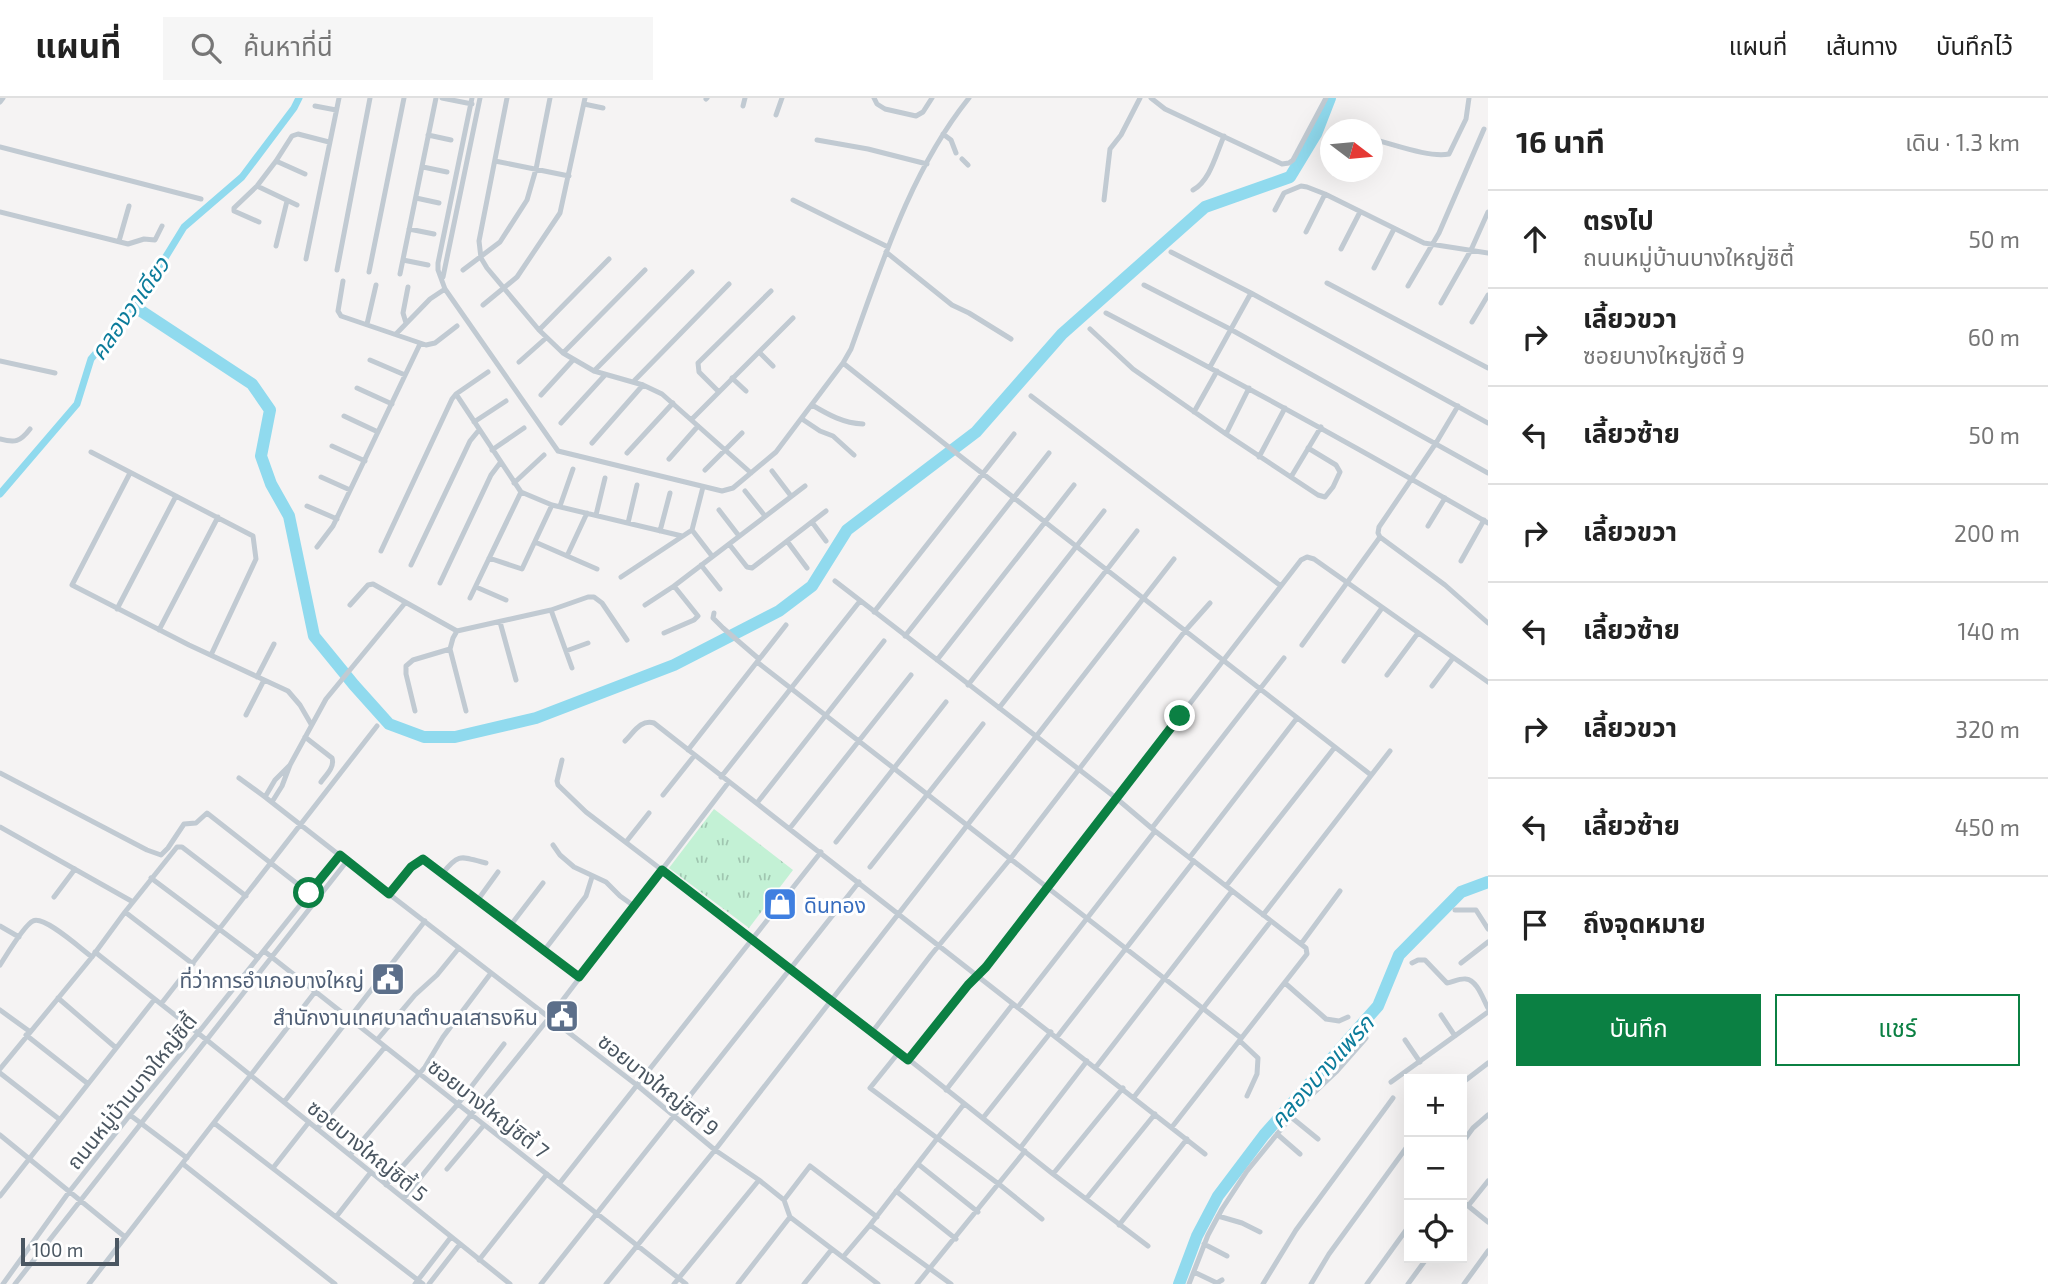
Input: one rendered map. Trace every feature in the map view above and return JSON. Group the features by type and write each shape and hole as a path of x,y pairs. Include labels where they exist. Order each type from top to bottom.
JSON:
{"street":[{"path":"306,259 339,98"},
{"path":"337,270 370,98"},
{"path":"369,272 404,98"},
{"path":"400,274 436,98"},
{"path":"442,98 471,101 478,106"},
{"path":"442,278 480,98"},
{"path":"507,98 479,242 481,258 486,268 546,338 563,353 594,371 643,384 662,394 751,473"},
{"path":"463,270 500,242 530,193 550,98"},
{"path":"743,106 745,98"},
{"path":"776,115 782,98"},
{"path":"874,98 877,104 885,109 916,116 923,112 932,98"},
{"path":"471,101 438,263 445,289 558,450 727,490 776,452 843,363 851,349 899,220 943,134 969,98"},
{"path":"1104,200 1110,149 1121,135 1140,98"},
{"path":"1150,98 1165,109 1282,164 1293,160 1326,98"},
{"path":"1383,141 1441,155 1449,153 1468,113 1469,98"},
{"path":"483,305 517,277 560,213 584,101 603,108"},
{"path":"315,106 336,110"},
{"path":"1408,286 1447,215 1484,129"},
{"path":"943,134 951,140 956,153"},
{"path":"259,222 233,209 257,187 294,135 329,142"},
{"path":"428,135 451,140"},
{"path":"1193,190 1200,187 1206,177 1224,136"},
{"path":"817,140 927,164"},
{"path":"0,147 201,199"},
{"path":"962,159 968,165"},
{"path":"495,160 569,176"},
{"path":"276,161 305,174"},
{"path":"423,167 447,172"},
{"path":"257,187 297,205"},
{"path":"1275,210 1284,193 1291,189 1307,187 1432,245 1488,253"},
{"path":"1306,232 1325,194"},
{"path":"416,198 439,203"},
{"path":"793,200 887,250 951,305 1011,339"},
{"path":"276,246 287,201"},
{"path":"119,241 128,206"},
{"path":"0,212 128,244 144,239 155,240 162,226"},
{"path":"1341,250 1360,212"},
{"path":"1441,303 1471,250 1488,212"},
{"path":"410,229 434,234"},
{"path":"1374,268 1394,229"},
{"path":"1171,252 1488,423"},
{"path":"539,330 609,259"},
{"path":"403,260 428,265"},
{"path":"563,353 645,270"},
{"path":"594,371 692,272"},
{"path":"343,281 339,314 420,344 435,343 457,326"},
{"path":"1327,283 1488,368"},
{"path":"633,382 729,284"},
{"path":"367,324 376,285"},
{"path":"1144,285 1230,329 1488,472"},
{"path":"406,323 403,313 408,287"},
{"path":"396,334 430,299 445,289"},
{"path":"719,392 699,372 698,363 771,291"},
{"path":"1210,367 1251,293"},
{"path":"1472,322 1488,295"},
{"path":"1106,313 1217,370 1486,521 1461,561"},
{"path":"692,419 793,318"},
{"path":"1090,329 1133,369 1259,457 1321,496 1326,496 1339,476 1339,468 1308,449"},
{"path":"519,362 546,338"},
{"path":"317,547 337,519 420,344"},
{"path":"759,352 773,366"},
{"path":"370,360 405,375"},
{"path":"541,395 573,360"},
{"path":"0,361 55,373"},
{"path":"843,363 1371,775"},
{"path":"1194,412 1217,370"},
{"path":"381,551 452,399 488,372"},
{"path":"561,423 605,375"},
{"path":"732,378 746,391"},
{"path":"592,443 643,384"},
{"path":"357,388 392,404"},
{"path":"1226,434 1249,388"},
{"path":"456,394 521,492 552,505 682,536"},
{"path":"1031,396 1281,586"},
{"path":"474,422 506,401"},
{"path":"627,453 673,403"},
{"path":"812,405 841,421 863,424"},
{"path":"1458,406 1379,527 1378,533 1445,585 1488,623"},
{"path":"1259,457 1285,408"},
{"path":"344,416 378,432"},
{"path":"802,419 833,436 854,456"},
{"path":"833,436 841,421"},
{"path":"669,458 698,426"},
{"path":"1290,477 1321,427"},
{"path":"492,450 524,428"},
{"path":"0,439 15,442 21,440 30,429"},
{"path":"411,565 470,441 479,430"},
{"path":"705,470 742,433"},
{"path":"874,612 1014,434"},
{"path":"332,446 365,461"},
{"path":"92,452 253,536 257,554 254,565 211,655"},
{"path":"905,636 1049,453"},
{"path":"514,484 544,455"},
{"path":"440,583 491,475 500,463"},
{"path":"560,506 573,469"},
{"path":"772,471 791,496"},
{"path":"130,473 72,585 288,691 312,724"},
{"path":"321,477 351,490"},
{"path":"596,515 605,478"},
{"path":"628,523 637,485"},
{"path":"937,660 1074,485"},
{"path":"621,577 692,530 703,486"},
{"path":"645,605 805,486"},
{"path":"745,491 765,516"},
{"path":"470,597 521,492"},
{"path":"660,531 670,493"},
{"path":"117,609 176,496"},
{"path":"1428,526 1445,498"},
{"path":"489,558 522,569 552,505"},
{"path":"307,506 337,519"},
{"path":"719,510 739,536"},
{"path":"729,544 750,568 826,511"},
{"path":"968,685 1104,511"},
{"path":"567,556 587,513"},
{"path":"159,630 218,517"},
{"path":"812,522 826,541"},
{"path":"692,530 712,556"},
{"path":"999,708 1137,531"},
{"path":"1302,645 1380,537"},
{"path":"787,541 807,568"},
{"path":"535,542 597,569"},
{"path":"606,1284 715,1150 969,826 1174,559"},
{"path":"908,1060 1048,888 1301,559 1314,559 1488,682"},
{"path":"701,565 720,589"},
{"path":"835,581 1306,948 1307,954 1172,1127"},
{"path":"350,605 371,584 376,584 457,631 551,610 594,597 602,603 627,640"},
{"path":"664,633 698,616 674,586"},
{"path":"476,587 506,600"},
{"path":"721,777 860,601"},
{"path":"272,802 304,737 336,685 405,603"},
{"path":"873,1031 1011,858 1185,631 1210,603"},
{"path":"1344,661 1382,608"},
{"path":"551,610 572,668"},
{"path":"714,613 715,620 723,628 790,688 928,793 1241,1040 1258,1058 1257,1074 1247,1096"},
{"path":"500,622 516,680"},
{"path":"688,750 786,625"},
{"path":"457,631 450,649 466,711"},
{"path":"1387,675 1418,633"},
{"path":"757,803 884,641"},
{"path":"566,651 588,643"},
{"path":"246,715 274,644"},
{"path":"415,711 406,674 407,666 413,660 450,649"},
{"path":"946,1090 1087,918 1284,658"},
{"path":"1432,686 1452,658"},
{"path":"790,828 911,675"},
{"path":"835,842 946,702"},
{"path":"1057,1037 1126,949 1297,718"},
{"path":"625,741 642,723 652,722 1205,1154"},
{"path":"870,867 983,724"},
{"path":"161,1004 377,726"},
{"path":"304,737 334,761 321,782"},
{"path":"1226,886 1335,747"},
{"path":"1263,915 1390,751"},
{"path":"663,795 694,755"},
{"path":"562,760 557,781 561,790 586,812 1148,1246"},
{"path":"265,797 275,780 290,765"},
{"path":"0,773 161,855 184,824 196,823 207,813 309,893"},
{"name":"ซอยบางใหญ่ซิตี้ 9","path":"239,778 638,1086 715,1150 784,1200"},
{"path":"404,1199 549,1017 729,783"},
{"path":"626,842 649,813"},
{"path":"0,827 133,901"},
{"path":"553,845 574,867 606,882 634,906"},
{"path":"59,1119 0,1071 175,848 180,846 246,896"},
{"path":"559,1184 821,852"},
{"name":"ถนนหมู่บ้านบางใหญ่ซิตี้","path":"3,1284 69,1192 340,855"},
{"path":"443,873 453,860 458,858 486,863"},
{"path":"389,894 411,867 420,860 428,861 543,952 579,977"},
{"name":"ถนนหมู่บ้านบางใหญ่ซิตี้","path":"15,1284 347,861"},
{"path":"54,897 75,869"},
{"path":"477,901 498,872"},
{"path":"543,952 586,896 592,877"},
{"path":"152,878 266,965"},
{"path":"541,1284 859,882"},
{"path":"510,926 543,883"},
{"path":"1096,1067 1232,891"},
{"path":"1301,944 1340,891"},
{"path":"1455,910 1476,910 1488,929"},
{"path":"125,912 193,964"},
{"name":"ซอยบางใหญ่ซิตี้ 5","path":"19,937 33,920 43,920 93,955 198,1033 510,1284"},
{"path":"284,1102 425,921"},
{"path":"1135,1097 1271,921"},
{"path":"0,926 19,937 0,965"},
{"path":"1461,963 1488,942"},
{"path":"377,1040 459,948"},
{"name":"ซอยบางใหญ่ซิตี้ 7","path":"264,951 687,1284"},
{"path":"1391,1082 1488,1010 1470,980 1460,979 1447,983 1425,960 1412,963"},
{"path":"350,1155 420,1074 443,1037 491,972"},
{"path":"1285,983 1326,1018 1339,1021 1349,1017"},
{"path":"89,1284 315,992"},
{"path":"58,998 115,1047"},
{"path":"0,1196 153,1000"},
{"path":"0,1010 87,1083"},
{"path":"1441,1015 1455,1036"},
{"path":"983,1118 1051,1032"},
{"path":"1189,1284 1218,1216 1247,1171 1300,1105 1336,1072 1366,1038"},
{"path":"1405,1040 1420,1062"},
{"path":"386,1185 458,1104 504,1044"},
{"path":"317,1129 385,1047"},
{"path":"899,1052 870,1088 1042,1219"},
{"path":"918,1284 1000,1185 1087,1061"},
{"path":"1467,1079 1488,1063"},
{"path":"1053,1174 1123,1088"},
{"path":"1263,1284 1296,1230 1393,1098"},
{"path":"843,1257 964,1104"},
{"path":"1086,1199 1155,1114"},
{"path":"130,1115 187,1158"},
{"path":"1467,1137 1488,1115"},
{"path":"1291,1117 1318,1139"},
{"path":"273,1168 309,1122"},
{"path":"215,1123 418,1283 451,1237"},
{"path":"447,1169 484,1125"},
{"path":"1277,1134 1300,1154"},
{"path":"0,1135 125,1237"},
{"path":"1119,1225 1187,1139"},
{"path":"1311,1284 1329,1254 1404,1151"},
{"path":"183,1164 335,1284"},
{"path":"918,1164 978,1212"},
{"path":"877,1217 810,1166 784,1200 790,1217 878,1284"},
{"path":"336,1217 371,1172"},
{"path":"480,1260 547,1174"},
{"path":"674,1284 759,1180"},
{"path":"1467,1202 1488,1181"},
{"path":"896,1191 956,1239"},
{"path":"1467,1207 1488,1222"},
{"path":"1218,1216 1242,1223 1259,1232"},
{"path":"738,1284 790,1217"},
{"path":"870,1226 951,1284"},
{"path":"1367,1284 1404,1233"},
{"path":"429,1284 460,1244"},
{"path":"1204,1244 1227,1256"},
{"path":"804,1284 832,1249"},
{"path":"1464,1284 1488,1251"},
{"path":"1408,1284 1423,1263"},
{"path":"1194,1272 1213,1282 1223,1280"},
{"path":"864,1284 869,1277"}],"green space":[{"path":"714,809 793,870 749,928 669,868"}],"waterway":[{"name":"คลองวาเดียว","path":"0,494 77,404 91,359 135,307 184,227 242,177 299,98"},
{"path":"135,307 252,384 270,410 261,456 271,484 289,516 314,636 389,724 424,737 455,737 536,718 674,665 779,611 812,586 847,530 976,432 1062,334 1205,207 1290,177 1316,134 1330,98"},
{"name":"คลองบางแพรก","path":"1179,1284 1197,1236 1218,1196 1264,1135 1378,1006 1399,955 1461,892 1488,882"}],"place":[{"name":"ดินทอง","path":"780,904"},
{"name":"ที่ว่าการอำเภอบางใหญ่","path":"388,979"},
{"name":"สำนักงานเทศบาลตำบลเสาธงหิน","path":"562,1016"}],"route":[{"path":"309,893 340,855 389,894 411,867 423,859 579,977 662,870 908,1060 968,985 986,967 1180,716"}]}
